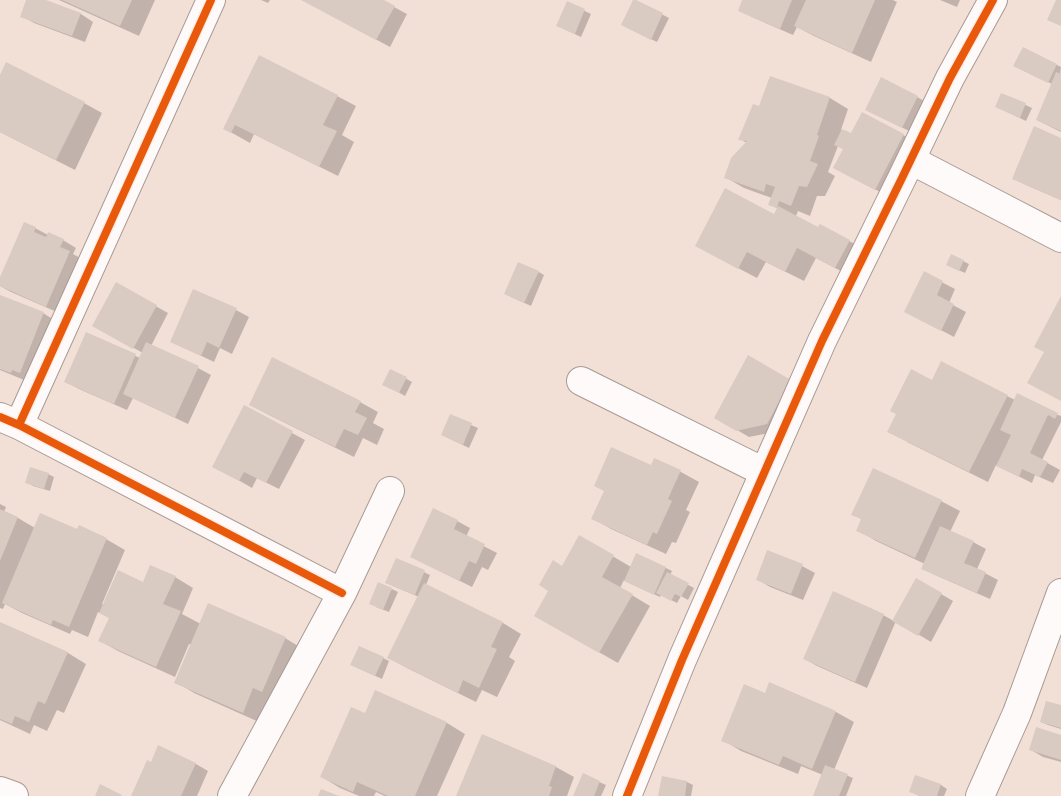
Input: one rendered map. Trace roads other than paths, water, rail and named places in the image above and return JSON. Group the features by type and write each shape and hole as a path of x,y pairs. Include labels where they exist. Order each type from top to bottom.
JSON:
{"street":[{"path":"211,0 10,421 342,593"},
{"path":"627,796 682,660 822,341 950,78 993,0"},
{"path":"911,160 1061,238"},
{"path":"581,381 764,472"},
{"path":"232,796 342,593 390,491"},
{"path":"980,796 1017,713 1061,593"},
{"path":"0,791 14,796"}]}
